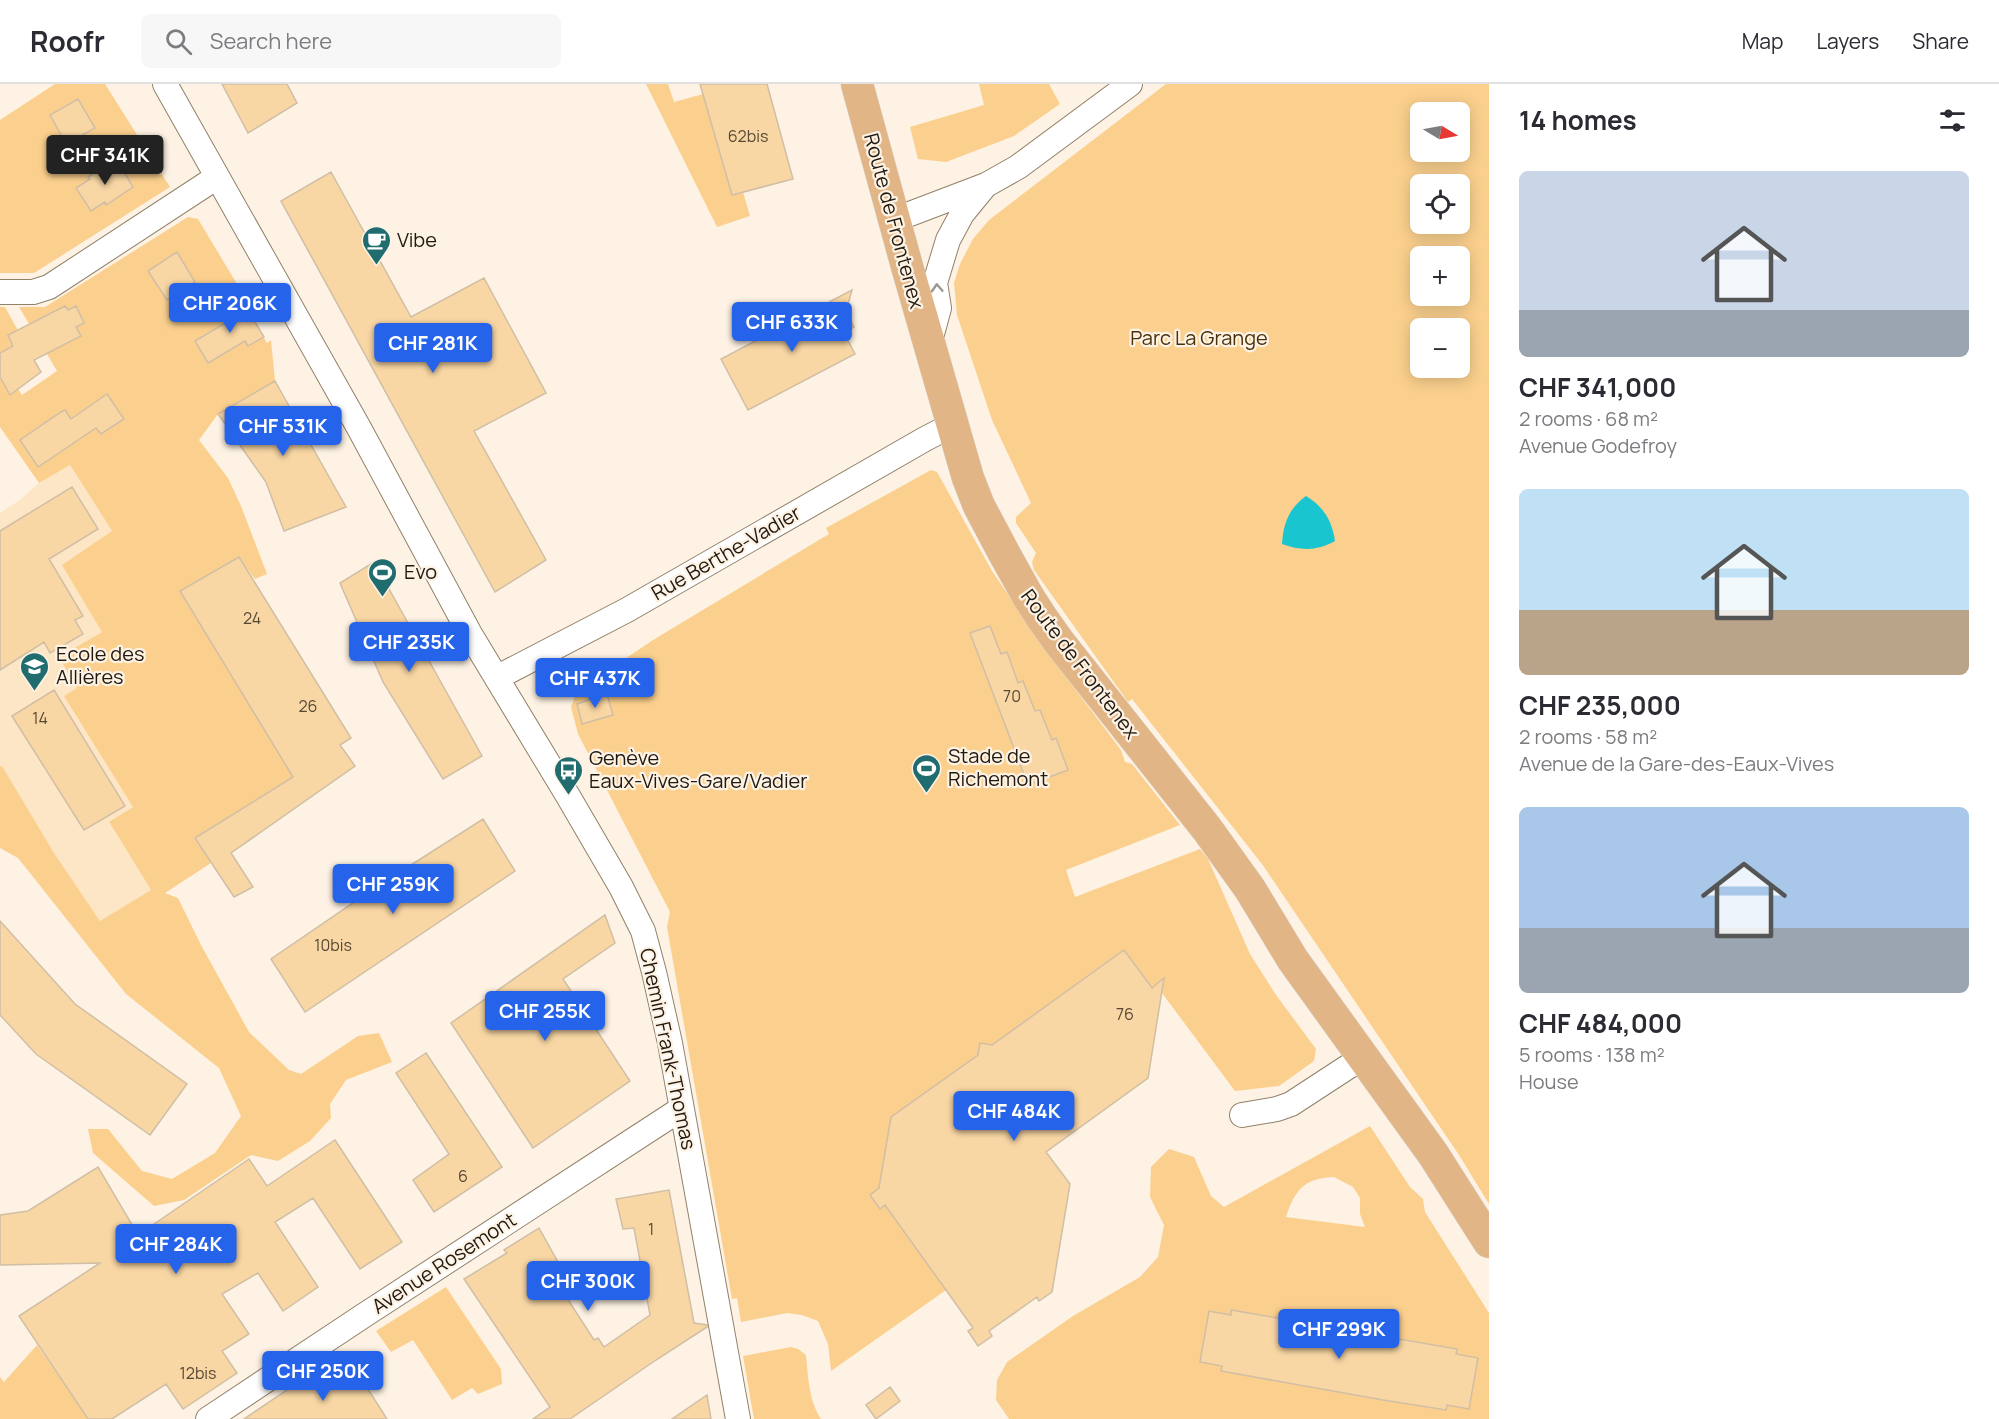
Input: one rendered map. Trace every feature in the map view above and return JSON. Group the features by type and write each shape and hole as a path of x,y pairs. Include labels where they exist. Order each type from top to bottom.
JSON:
{"main road":[{"name":"Route de Frontenex","path":"857,84 968,478 979,506 1029,598 1059,642 1207,829 1250,889 1293,960 1433,1154 1489,1242"}],"street":[{"name":"Chemin Frank-Thomas","path":"165,84 359,428 470,634 498,676 616,878 643,931 669,1042 738,1419"},
{"path":"894,220 986,185 1018,167 1130,84"},
{"path":"0,292 33,292 49,287 217,177"},
{"path":"929,345 939,308 935,283 948,240 962,214 986,185"},
{"name":"Rue Berthe-Vadier","path":"498,676 627,610 952,425"},
{"path":"1242,1115 1277,1109 1290,1104 1363,1057"},
{"name":"Avenue Rosemont","path":"208,1419 681,1109"}],"shaded area":[{"name":"Ecole des Allières","path":"69,464 112,531 102,632 59,657 77,688 65,697 133,807 109,823 151,890 100,921 0,767 0,513 20,500 39,483"}],"green space":[{"path":"55,84 105,84 170,187 34,273 0,273 0,120"},
{"path":"646,84 668,84 674,102 703,94 743,192 750,216 717,227"},
{"path":"979,84 1049,84 1060,104 1014,136 946,162 918,159 910,127 984,105"},
{"name":"Parc La Grange","path":"1166,84 1489,84 1489,1204 1459,1155 1262,864 1132,699 1128,702 1034,570 1032,562 1036,553 1016,523 1016,517 1031,503 992,420 957,315 954,283 960,264 973,239 989,220"},
{"path":"188,217 198,219 243,294 239,297 267,343 271,340 275,381 218,414 199,440 228,478 267,574 255,579 239,558 181,591 293,777 195,838 211,863 165,893 178,898 249,1032 289,1070 301,1074 358,1036 379,1033 392,1062 346,1080 330,1104 331,1118 310,1141 278,1161 251,1155 184,1200 154,1206 93,1153 88,1129 108,1129 142,1171 172,1179 215,1153 241,1116 219,1068 126,994 18,858 0,848 0,767 2,766 54,853 100,921 151,890 109,822 133,807 64,696 77,688 59,657 102,632 62,565 112,531 70,465 39,483 0,427 0,307 5,307 41,372 18,389 22,395 57,371 19,307 45,307"},
{"name":"Stade de Richemont","path":"931,470 937,472 992,571 1048,653 1121,750 1125,762 1132,764 1180,825 1066,870 1075,897 1200,849 1208,859 1250,954 1276,995 1316,1049 1314,1061 1279,1086 1235,1091 1156,985 1152,988 1124,950 891,1117 883,1185 870,1195 880,1208 885,1205 946,1290 831,1371 828,1344 818,1321 802,1315 787,1313 741,1322 737,1298 732,1299 667,927 670,912 578,734 571,707 577,691 653,640 829,534 826,528"},
{"path":"1370,1126 1410,1187 1423,1199 1425,1212 1489,1313 1489,1419 1009,1419 996,1400 997,1380 1007,1362 1073,1316 1140,1277 1158,1257 1164,1225 1150,1197 1151,1167 1169,1149 1194,1157 1211,1196 1224,1207","holes":["1334,1177 1353,1187 1360,1198 1360,1214 1365,1227 1286,1217 1297,1193 1308,1183"]},
{"path":"446,1287 501,1369 502,1384 478,1394 472,1388 452,1400 413,1340 391,1352 376,1331"},
{"path":"37,1345 88,1419 0,1419 0,1377 4,1382"},
{"path":"791,1347 806,1355 808,1380 821,1419 754,1419 743,1356"}],"water":[{"path":"1306,496 1326,515 1335,541 1322,547 1309,549 1282,544 1288,517 1295,506"}],"building":[{"path":"222,84 287,84 297,103 248,133"},
{"path":"700,84 767,84 793,179 732,195"},
{"path":"78,99 95,128 66,144 50,115"},
{"path":"116,159 133,187 106,205 105,202 91,211 76,188 90,179 88,177"},
{"path":"331,172 411,317 484,278 546,393 474,431 546,560 495,592 281,201"},
{"path":"177,252 195,282 167,300 148,271"},
{"path":"852,290 846,311 854,327 844,333 855,354 748,410 721,359"},
{"path":"242,300 264,337 248,346 245,341 208,363 195,341 232,319 226,310"},
{"path":"65,306 68,310 76,306 84,323 76,327 81,336 34,360 41,372 10,395 0,377 0,353 13,346 8,335"},
{"path":"275,381 346,507 284,531 266,482 218,414"},
{"path":"107,394 124,419 101,434 96,428 38,467 20,440 61,412 65,410 71,419"},
{"path":"72,487 98,529 49,559 83,616 75,620 83,634 50,653 44,642 0,670 0,531"},
{"path":"239,557 351,738 340,745 355,766 231,853 253,887 234,897 195,838 293,777 180,591"},
{"path":"374,562 482,756 443,779 383,682 340,583"},
{"path":"990,626 1001,654 1007,652 1018,683 1023,681 1035,711 1040,710 1052,740 1056,738 1068,770 1028,785 970,633"},
{"path":"54,690 125,806 84,830 12,716"},
{"path":"607,694 613,715 582,724 577,704"},
{"path":"483,819 515,871 305,1012 271,959 375,888"},
{"path":"605,915 615,943 563,979 630,1081 533,1148 451,1023"},
{"path":"0,921 75,1004 187,1084 150,1135 36,1054 0,1015"},
{"path":"1124,950 1152,988 1164,978 1148,1078 1046,1152 1070,1184 1052,1292 1039,1301 1037,1297 989,1331 992,1336 978,1346 968,1331 973,1328 946,1290 885,1205 880,1209 870,1195 879,1188 891,1117 978,1055 980,1043 992,1045"},
{"path":"426,1053 502,1167 434,1212 413,1180 449,1154 396,1073"},
{"path":"335,1140 402,1242 360,1269 313,1198 275,1222 318,1287 283,1311 258,1273 222,1294 249,1334 222,1351 237,1373 183,1409 166,1384 112,1419 88,1419 19,1316 100,1263 0,1265 0,1215 28,1211 98,1167 138,1235 249,1159 267,1186"},
{"path":"669,1190 694,1323 707,1325 707,1327 570,1419 533,1419 550,1407 464,1279 507,1253 504,1250 539,1228 559,1264 549,1270 594,1340 598,1338 604,1347 650,1315 634,1228 623,1229 616,1199"},
{"path":"1231,1310 1457,1349 1456,1354 1478,1358 1469,1409 1447,1405 1446,1410 1383,1400 1221,1371 1222,1366 1200,1362 1209,1311 1231,1315"},
{"path":"357,1372 387,1419 244,1419 312,1373 326,1392"},
{"path":"890,1387 900,1401 876,1419 866,1405"},
{"path":"707,1395 711,1419 672,1419"}],"place":[{"name":"Vibe","path":"376,266"},
{"name":"Evo","path":"383,598"},
{"name":"Ecole des Allières","path":"35,692"},
{"name":"Stade de Richemont","path":"927,794"},
{"name":"Genève Eaux-Vives-Gare/Vadier","path":"568,796"}]}
